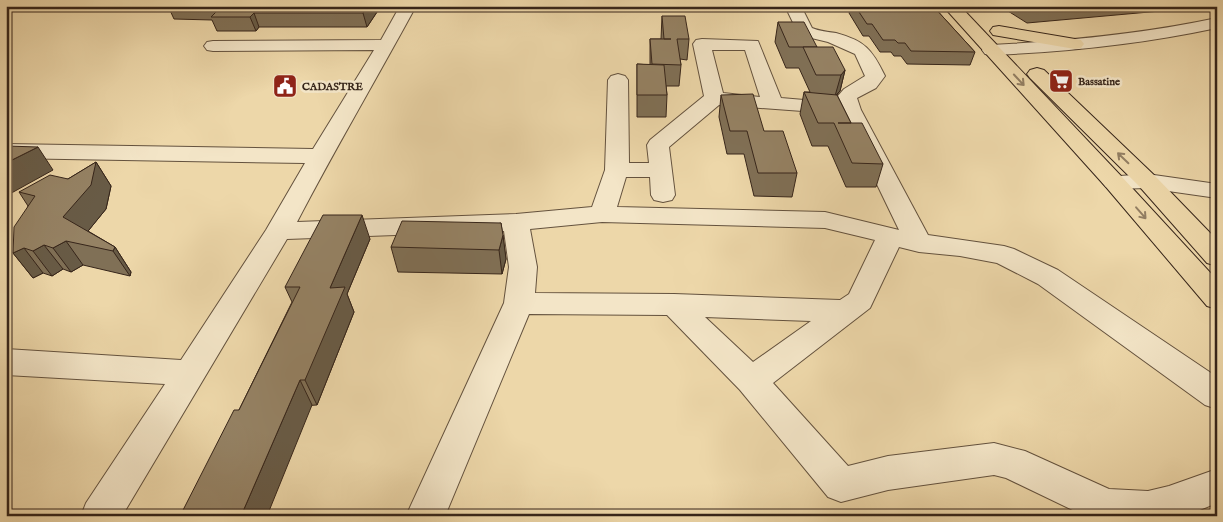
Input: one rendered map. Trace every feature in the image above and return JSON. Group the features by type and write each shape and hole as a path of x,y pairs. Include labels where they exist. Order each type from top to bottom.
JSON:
{"main road":[{"path":"950,6 995,40 1016,49 1037,73 1147,181 1217,257"},
{"path":"972,6 995,40 1114,182 1217,299"},
{"path":"995,40 1075,44"},
{"path":"1037,73 1052,57 1075,44"}],"street":[{"path":"100,516 279,232 320,156 387,45 408,6"},
{"path":"793,6 805,31 844,42 861,50 866,55 875,76 871,84 851,92 847,97 851,110 919,243"},
{"path":"1016,49 1075,44 1187,30 1217,23"},
{"path":"714,98 702,44 752,44 773,104"},
{"path":"213,46 387,45"},
{"path":"602,214 618,170 618,80"},
{"path":"663,195 658,145 714,98 851,110"},
{"path":"6,150 320,156"},
{"path":"618,170 661,170"},
{"path":"1114,182 1147,181 1217,191"},
{"path":"279,232 516,222 602,214 825,220 919,243 995,253 1018,261 1048,277 1217,395"},
{"path":"425,516 519,303 523,267 516,222"},
{"path":"752,381 845,310 860,301 890,236"},
{"path":"519,303 674,304 845,310"},
{"path":"674,304 752,381 841,485 888,473 994,459 1012,463 1108,511 1148,509 1169,504 1217,486"},
{"path":"6,362 189,373"}],"building":[{"path":"222,6 368,6 363,13 254,13 250,17 211,17"},
{"path":"855,6 933,6 975,52 911,51 905,43 898,43 895,40 883,40 872,24 867,24"},
{"path":"662,16 685,16 689,39 677,39 681,65 652,64 650,39 664,39"},
{"path":"778,22 804,22 817,47 789,47"},
{"path":"803,47 833,47 845,70 841,75 816,75"},
{"path":"637,64 664,65 667,95 637,95"},
{"path":"804,92 837,95 851,123 862,123 883,164 852,163 834,123 818,123"},
{"path":"753,94 764,131 783,131 797,173 758,173 747,131 730,131 721,95"},
{"path":"6,146 38,147 6,163"},
{"path":"96,162 91,185 63,217 115,247 113,251 66,241 53,248 44,245 33,251 24,248 13,253 14,227 35,196 19,192 50,175 68,179"},
{"path":"323,215 362,215 330,288 345,287 305,380 300,380 241,516 180,516 234,410 239,410 300,287 285,287"},
{"path":"402,221 501,223 503,235 499,250 391,247"}],"place":[{"name":"Bassatine","path":"1061,81"},
{"name":"CADASTRE","path":"285,86"}]}
